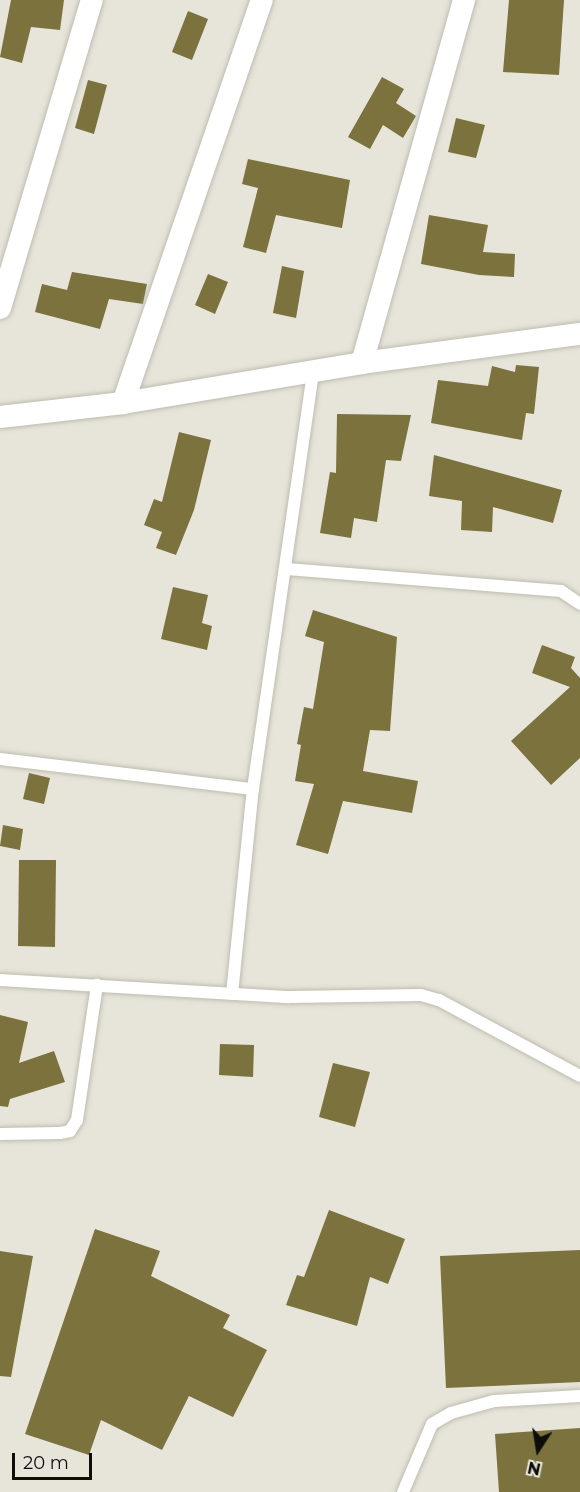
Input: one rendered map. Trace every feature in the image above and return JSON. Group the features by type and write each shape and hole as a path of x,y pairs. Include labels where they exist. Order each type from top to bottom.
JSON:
{"street":[{"path":"0,308 92,0"},
{"path":"123,403 262,0"},
{"path":"362,363 464,0"},
{"path":"0,417 123,403 362,363 580,334"}],"lane":[{"path":"232,994 253,789 287,569 313,371"},
{"path":"287,569 561,591 580,604"},
{"path":"0,759 253,789"},
{"path":"0,980 232,994 421,995 439,1000 580,1076"},
{"path":"0,1134 70,1131 77,1120 96,984"},
{"path":"403,1492 432,1424 451,1413 494,1401 580,1396"}],"building":[{"path":"11,0 64,0 60,30 31,27 22,63 0,57"},
{"path":"509,0 564,0 559,75 503,72"},
{"path":"188,11 208,19 192,60 172,52"},
{"path":"382,77 404,89 396,103 416,116 403,138 383,125 370,149 348,137"},
{"path":"88,80 107,85 94,134 75,128"},
{"path":"456,118 485,125 476,158 448,152"},
{"path":"248,159 350,180 342,228 276,215 266,253 243,247 258,188 242,184"},
{"path":"429,215 488,225 483,252 515,254 514,277 479,275 421,264"},
{"path":"282,266 304,271 296,318 273,313"},
{"path":"72,272 147,284 143,304 109,299 100,329 35,312 42,284 67,290"},
{"path":"208,274 228,282 215,314 195,305"},
{"path":"516,365 539,367 534,414 526,413 522,440 431,423 438,380 488,386 492,366 515,372"},
{"path":"337,414 411,415 401,461 386,460 377,522 354,518 351,538 320,533 330,472 336,473"},
{"path":"179,432 211,440 194,510 176,555 156,548 162,532 144,525 154,499 162,502"},
{"path":"434,455 562,490 553,523 493,507 492,532 461,530 462,501 429,496"},
{"path":"173,587 208,595 202,623 212,626 207,650 161,639"},
{"path":"313,610 397,637 390,731 370,730 363,771 418,781 412,813 343,801 328,854 296,845 314,784 295,781 301,745 297,744 304,707 313,709 324,642 305,636"},
{"path":"542,645 575,657 571,668 580,678 580,758 551,785 511,741 570,687 532,673"},
{"path":"29,773 50,778 44,804 23,799"},
{"path":"3,825 23,829 20,850 0,846"},
{"path":"19,860 56,860 55,947 18,946"},
{"path":"0,1015 28,1022 19,1063 54,1051 65,1082 10,1099 8,1107 0,1106"},
{"path":"220,1044 254,1045 253,1077 219,1075"},
{"path":"333,1063 370,1072 355,1127 319,1117"},
{"path":"329,1210 405,1239 388,1284 370,1277 357,1326 286,1305 297,1275 304,1277"},
{"path":"95,1229 160,1251 151,1276 230,1315 223,1328 267,1350 233,1417 189,1396 162,1450 101,1420 89,1455 25,1434"},
{"path":"580,1250 580,1382 446,1388 440,1256"},
{"path":"0,1251 33,1256 11,1377 0,1376"},
{"path":"580,1428 580,1492 499,1492 495,1434"}]}
